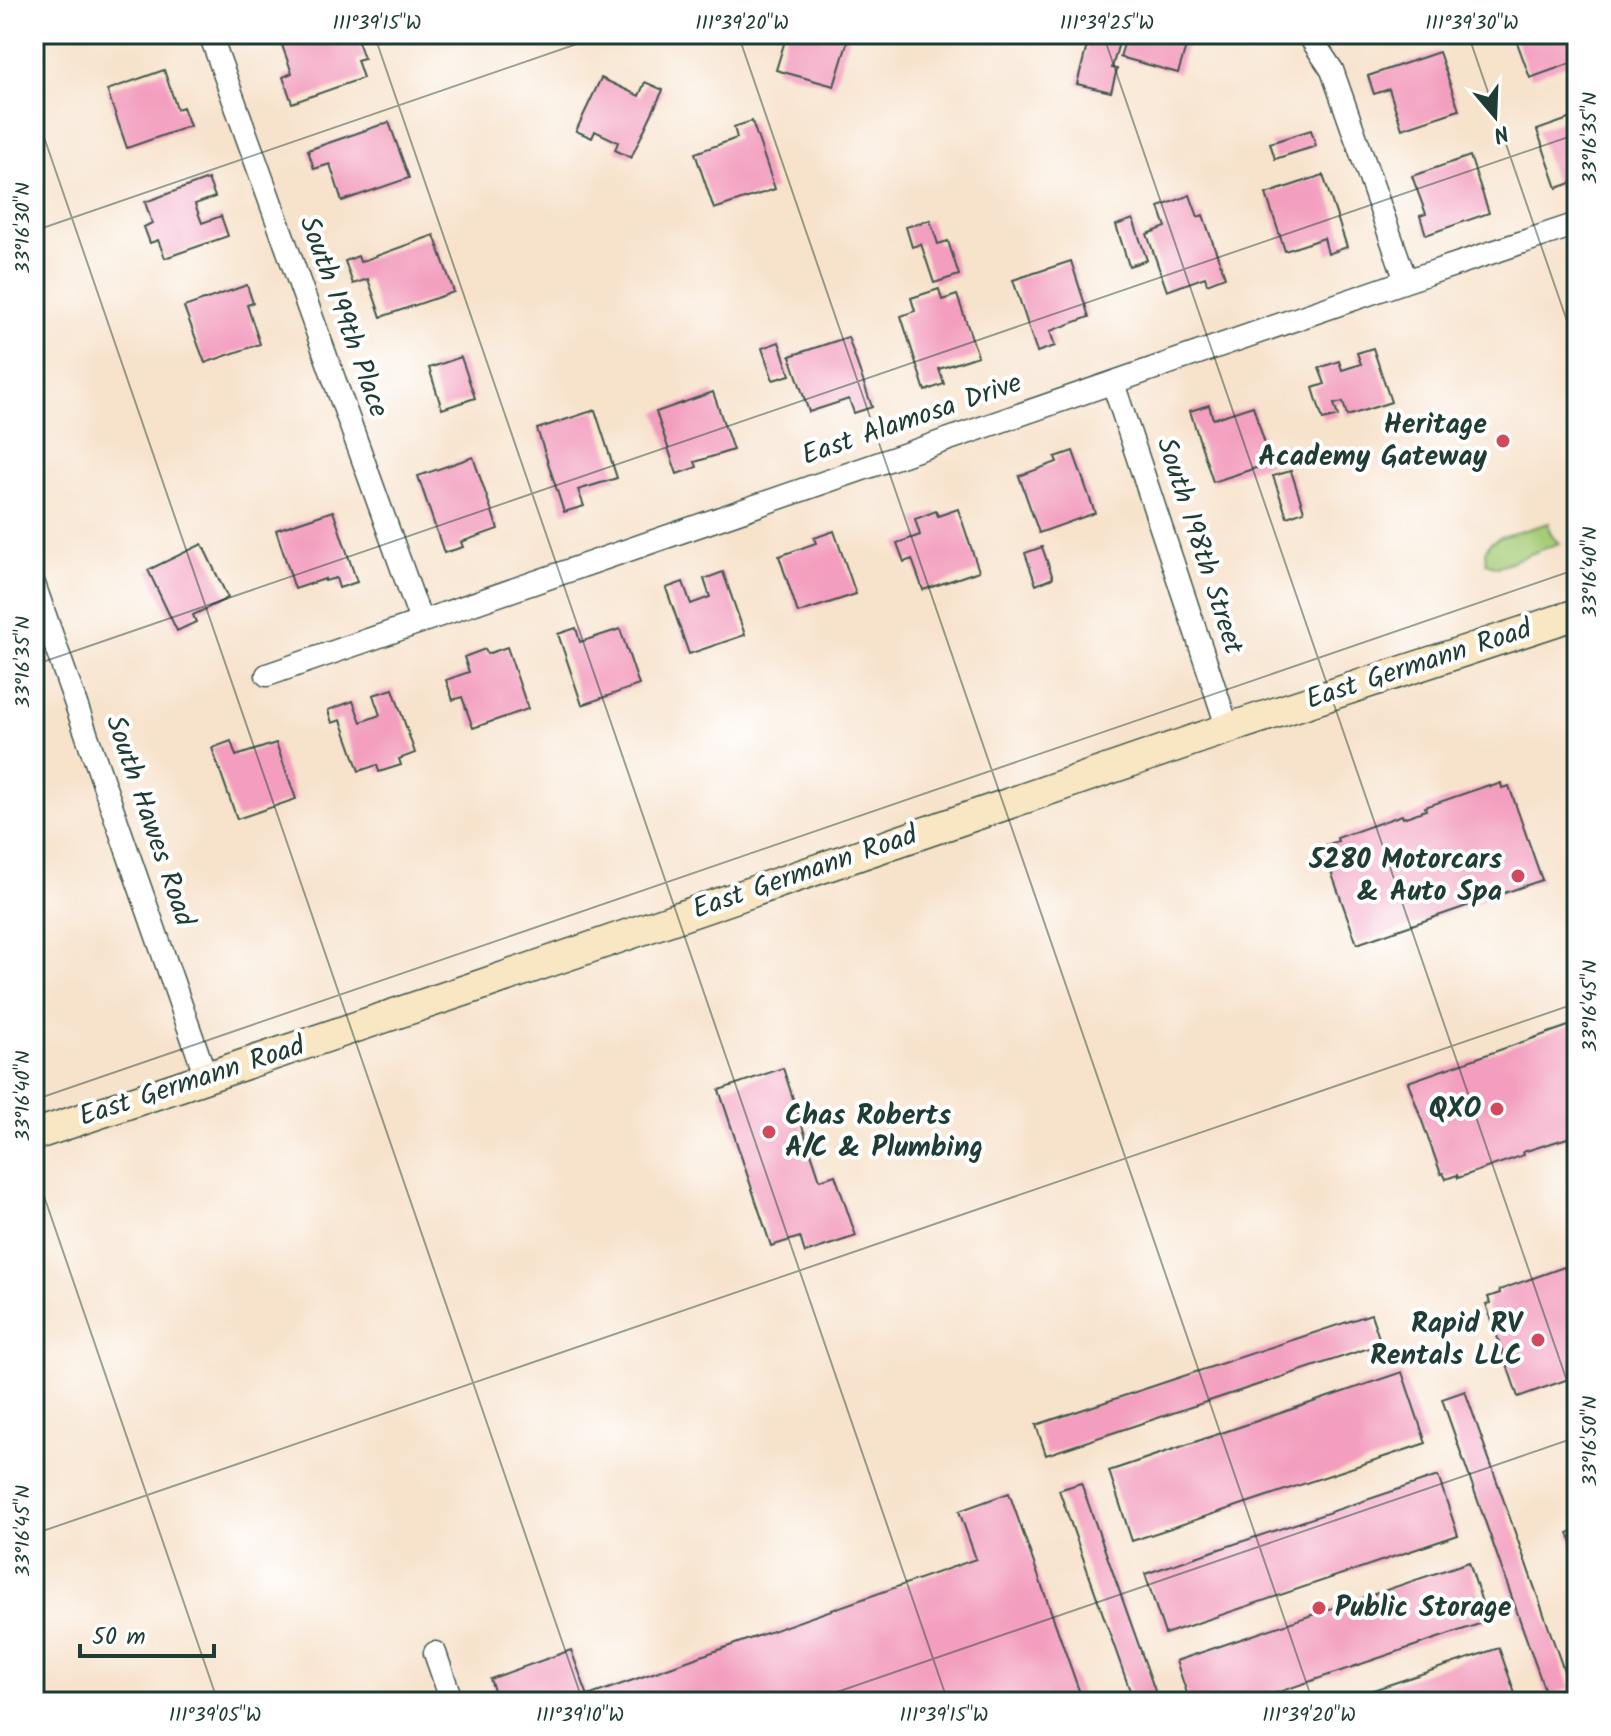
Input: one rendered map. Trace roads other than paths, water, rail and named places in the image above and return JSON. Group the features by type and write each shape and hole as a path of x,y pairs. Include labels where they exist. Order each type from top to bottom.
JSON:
{"street":[{"name":"South 199th Place","path":"210,34 421,621"},
{"path":"1308,34 1332,70 1406,281"},
{"name":"East Alamosa Drive","path":"267,675 1577,224"},
{"name":"South 198th Street","path":"1113,383 1228,729"},
{"name":"South Hawes Road","path":"34,584 206,1077"},
{"name":"East Germann Road","path":"34,1135 1228,729 1577,614"},
{"path":"435,1653 452,1702"}],"place":[{"name":"Heritage Academy Gateway","path":"1503,441"},
{"name":"5280 Motorcars & Auto Spa","path":"1518,876"},
{"name":"QXO","path":"1497,1109"},
{"name":"Chas Roberts A/C & Plumbing","path":"769,1132"},
{"name":"Rapid RV Rentals LLC","path":"1538,1340"},
{"name":"Public Storage","path":"1319,1608"}]}
